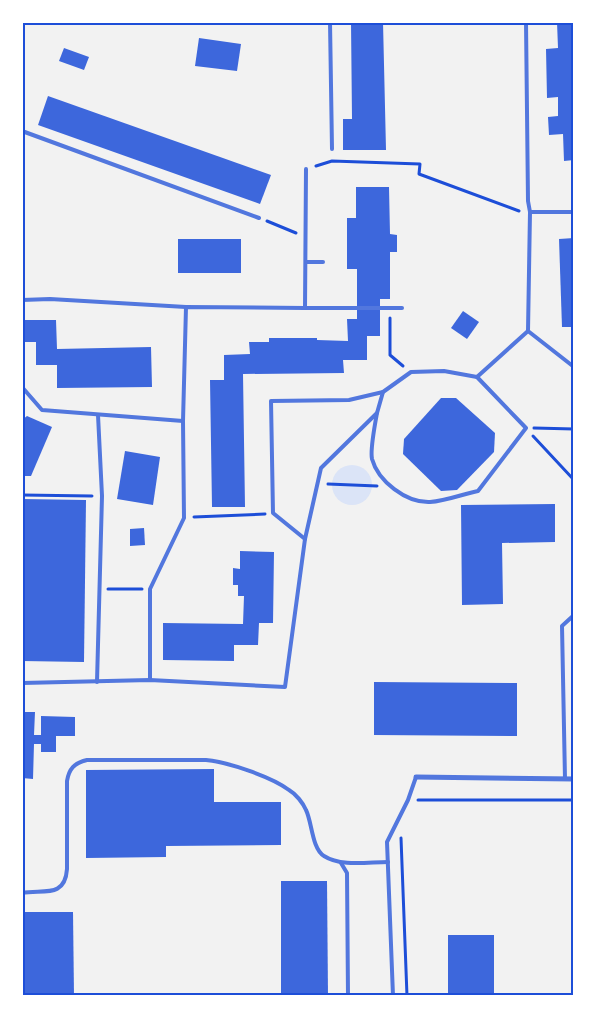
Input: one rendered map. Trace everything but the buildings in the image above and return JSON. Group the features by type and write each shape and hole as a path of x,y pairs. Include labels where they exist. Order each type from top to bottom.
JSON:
{"street":[{"path":"416,777 574,779"}],"lane":[{"path":"306,22 330,23 332,149"},
{"path":"477,377 528,331 530,212 528,201 526,22"},
{"path":"22,131 259,218"},
{"path":"306,169 306,308"},
{"path":"530,212 574,212"},
{"path":"306,262 323,262"},
{"path":"22,300 50,298 186,308 402,308"},
{"path":"150,680 150,589 184,518 183,421 186,308"},
{"path":"528,331 574,367"},
{"path":"305,539 273,513 271,401 349,400 383,392 411,372 444,371 477,377 526,428 478,491 429,502 408,497 390,486 379,474 372,457 377,413 383,392"},
{"path":"22,387 42,410 183,421"},
{"path":"22,683 150,680 285,688 305,539 321,468 377,413"},
{"path":"97,682 102,496 98,414"},
{"path":"565,779 562,626 574,615"},
{"path":"22,893 51,892 58,889 64,882 67,869 67,781 73,766 87,760 206,760 222,763 266,778 290,790 297,796 306,810 319,852 324,857 341,863 388,862"},
{"path":"392,996 387,842 408,800 416,777"},
{"path":"341,863 347,874 348,996"}],"path":[{"path":"306,169 332,161 420,164 419,174 515,210 530,212"},
{"path":"259,218 306,236"},
{"path":"390,308 390,355 411,372"},
{"path":"526,428 574,429"},
{"path":"526,428 574,480"},
{"path":"318,484 390,486"},
{"path":"22,495 102,496"},
{"path":"184,518 273,513"},
{"path":"408,800 574,800"},
{"path":"400,815 407,996"}],"shaded area":[{"path":"356,465 363,468 369,474 372,485 371,493 363,502 356,505 348,505 341,502 333,493 332,481 335,474 344,466"}]}
